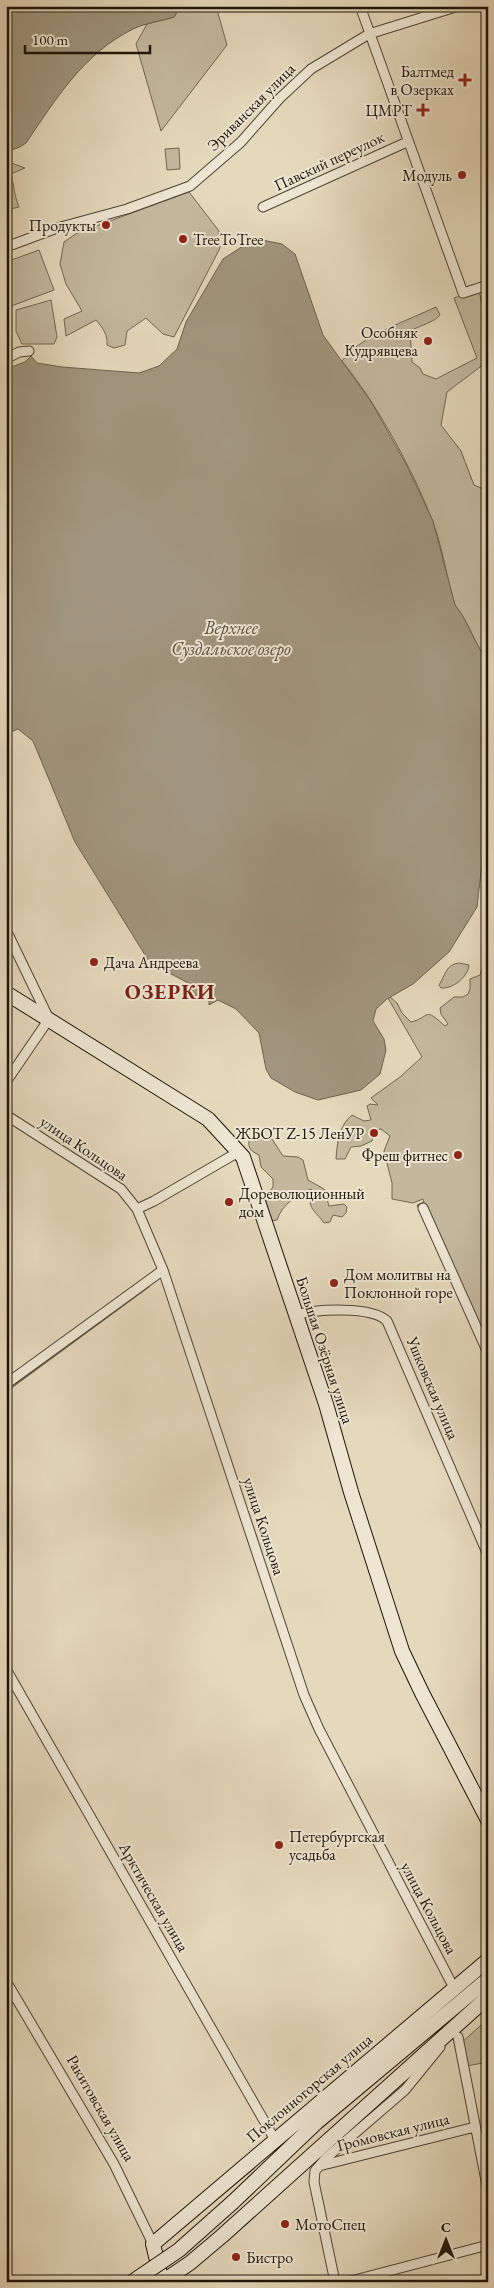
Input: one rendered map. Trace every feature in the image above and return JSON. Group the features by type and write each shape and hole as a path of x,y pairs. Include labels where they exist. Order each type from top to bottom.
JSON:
{"street":[{"path":"360,6 407,142 463,292 488,285"},
{"name":"Эриванская улица","path":"6,247 57,228 127,209 190,186 241,142 278,99 311,69 369,34 459,6"},
{"name":"Павский переулок","path":"263,207 407,142"},
{"path":"6,359 18,352 29,351"},
{"path":"6,930 49,1019 6,1082"},
{"name":"Большая Озёрная улица","path":"6,993 208,1119 240,1151 326,1404 351,1492 402,1651 488,1820"},
{"name":"улица Кольцова","path":"6,1114 120,1189 137,1208 163,1270 304,1695 319,1730 454,1988"},
{"path":"137,1208 154,1201 240,1151"},
{"path":"423,1208 488,1353"},
{"path":"6,1384 163,1270"},
{"name":"Ушковская улица","path":"296,1315 305,1312 341,1311 380,1314 387,1321 488,1555"},
{"name":"Арктическая улица","path":"6,1669 275,2140"},
{"name":"Поклонногорская улица","path":"155,2250 275,2140 488,1960"},
{"name":"Поклонногорская улица","path":"132,2282 179,2250 233,2202 317,2122 488,1979"},
{"name":"Ракитовская улица","path":"6,1981 114,2164 155,2250"},
{"path":"335,2282 314,2182 318,2166 405,2090 488,1997"},
{"path":"155,2250 162,2282 190,2263 456,2032"},
{"path":"456,2032 488,2191"},
{"name":"Громовская улица","path":"318,2166 475,2127"},
{"path":"347,2282 488,2245"}],"shaded area":[{"path":"181,6 216,6 227,45 161,131 136,44 147,24 174,17"},
{"path":"179,148 180,169 167,170 165,149"},
{"path":"6,161 25,168 11,174 19,207 6,210"},
{"path":"189,192 219,231 220,248 174,337 163,334 146,318 127,331 125,345 114,348 107,345 105,332 96,320 66,336 64,319 82,311 66,284 60,264 64,242 77,233"},
{"path":"39,250 54,290 6,308 6,262"},
{"path":"479,291 488,331 488,361 447,392 441,425 461,451 474,485 488,491 488,661 455,605 436,530 404,458 381,416 342,361 360,344 372,337 436,307 440,315 438,317 410,331 412,362 420,368 423,374 436,379 477,358 454,298"},
{"path":"51,300 57,337 54,344 22,344 16,331 16,310"},
{"path":"488,950 488,1362 417,1205 424,1202 423,1199 413,1203 392,1199 392,1183 384,1151 390,1136 381,1129 375,1130 372,1141 361,1146 351,1147 345,1159 336,1159 341,1129 348,1119 352,1115 364,1121 371,1120 367,1106 370,1104 378,1105 371,1098 400,1077 422,1057 388,998 390,997 397,1003 402,1013 411,1022 430,1015 445,1026 448,1024 441,1014 440,1008 454,997 463,997 468,994 470,979 480,975"},
{"path":"459,963 469,965 466,974 450,987 441,988 439,985 446,971 451,966"},
{"path":"258,1135 272,1139 283,1156 298,1157 303,1160 308,1180 324,1189 329,1206 344,1204 347,1207 346,1213 342,1217 333,1215 330,1222 324,1223 311,1206 310,1202 313,1192 311,1189 300,1194 286,1205 277,1220 270,1221 264,1199 273,1187 273,1179 261,1167 259,1155 252,1151 249,1146 249,1140"},
{"path":"488,2019 488,2062 466,2066 461,2043"}],"water":[{"path":"6,6 181,6 174,17 133,29 99,51 85,64 60,94 26,143 6,152"},
{"name":"Верхнее Суздальское озеро","path":"262,240 282,244 295,254 323,335 372,403 406,464 433,521 455,605 488,661 488,838 483,855 477,907 449,952 413,984 387,999 376,1009 373,1021 384,1039 386,1050 380,1074 361,1090 318,1100 295,1092 271,1078 266,1069 259,1033 236,1009 218,1000 209,1005 209,995 203,992 193,997 192,985 150,963 75,842 33,741 18,729 6,734 6,369 25,362 31,356 37,363 62,367 139,373 159,366 177,349 186,322 223,259 246,244"}],"waterway":[{"path":"6,1391 149,1286"}],"railway":[{"path":"6,2273 9,2282"}],"place":[{"name":"Балтмед в Озерках","path":"465,80"},
{"name":"ЦМРТ","path":"423,110"},
{"name":"Модуль","path":"462,175"},
{"name":"Продукты","path":"106,225"},
{"name":"TreeToTree","path":"183,239"},
{"name":"Особняк Кудрявцева","path":"428,341"},
{"name":"Дача Андреева","path":"94,962"},
{"name":"ЖБОТ Z-15 ЛенУР","path":"374,1133"},
{"name":"Фреш фитнес","path":"458,1155"},
{"name":"Дореволюционный дом","path":"229,1202"},
{"name":"Дом молитвы на Поклонной горе","path":"334,1283"},
{"name":"Петербургская усадьба","path":"279,1845"},
{"name":"МотоСпец","path":"285,2224"},
{"name":"Бистро","path":"236,2257"}],"district":[{"name":"ОЗЕРКИ","path":"170,991"}]}
